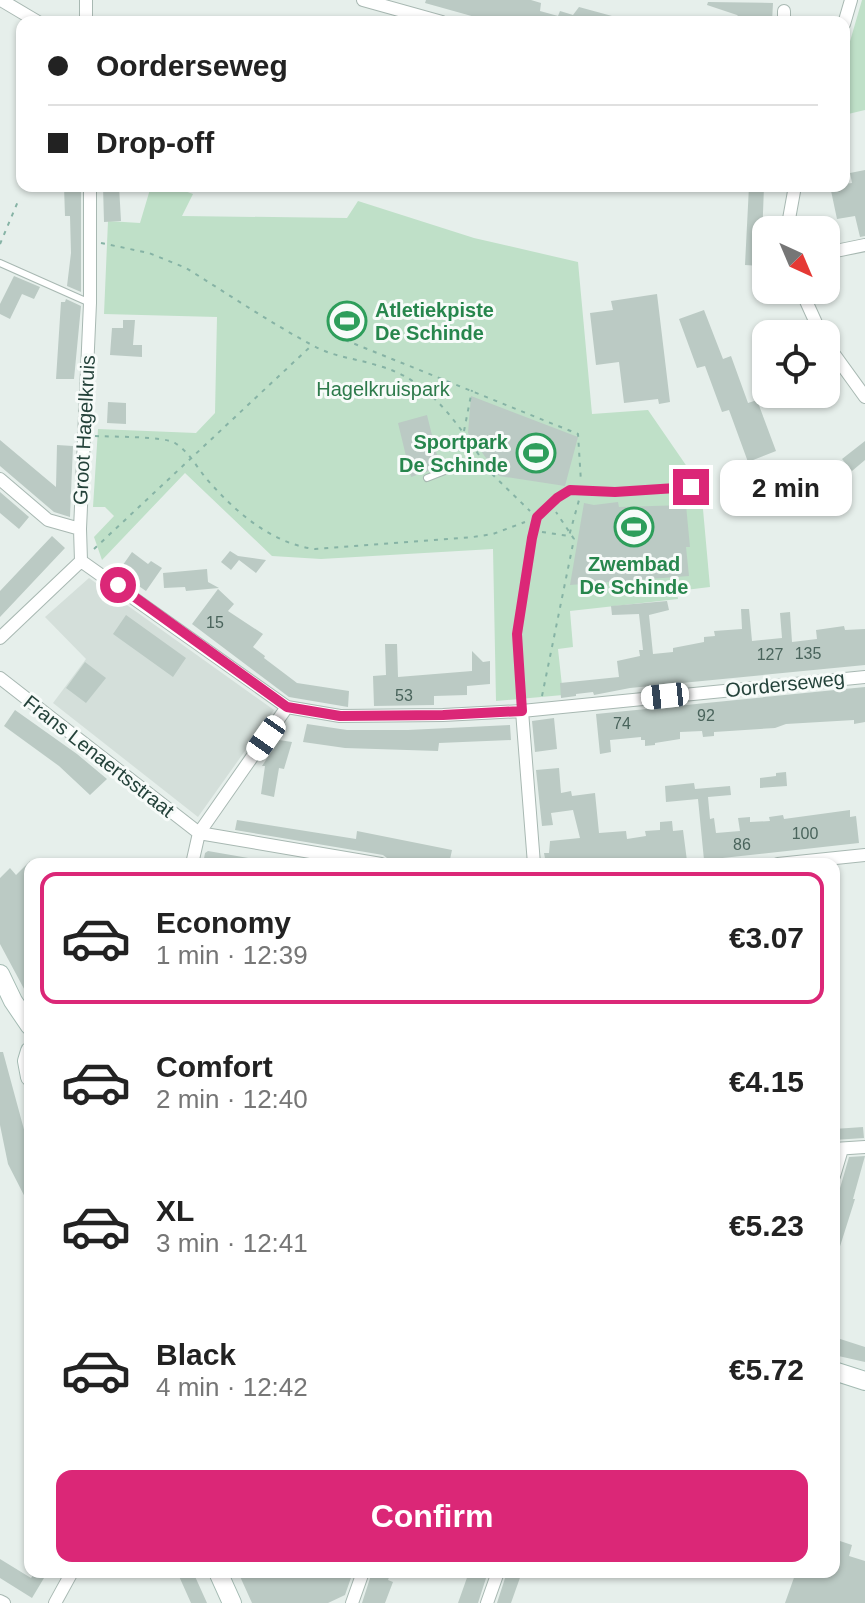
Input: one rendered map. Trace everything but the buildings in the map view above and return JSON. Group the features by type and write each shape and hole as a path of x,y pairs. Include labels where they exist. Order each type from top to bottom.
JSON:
{"main road":[{"path":"0,974 24,1017"},
{"path":"840,1373 865,1381"},
{"path":"221,1578 232,1603"}],"street":[{"path":"1,0 28,16"},
{"path":"363,0 420,16"},
{"name":"Groot Hagelkruis","path":"81,561 92,242 90,192"},
{"path":"789,216 792,192"},
{"path":"840,250 865,245"},
{"path":"840,361 863,390"},
{"path":"0,479 48,520 80,529"},
{"path":"0,638 81,561"},
{"name":"Oorderseweg","path":"81,561 287,707 340,716 522,711 865,677"},
{"name":"Frans Lenaertsstraat","path":"0,678 199,833"},
{"path":"193,858 199,833 287,707"},
{"path":"522,711 534,858"},
{"path":"199,833 346,858"},
{"path":"836,858 865,855"},
{"path":"840,1149 865,1147"},
{"path":"55,1603 69,1578"},
{"path":"351,1603 361,1578"},
{"path":"487,1603 496,1578"}],"lane":[{"path":"0,263 90,303"},
{"path":"427,478 465,463 486,465"},
{"path":"522,711 517,634 537,517 570,490 691,487"}],"path":[{"path":"0,244 19,199"},
{"path":"84,436 172,441 212,486 249,519 272,535 301,547 315,549 473,537 493,534 537,517 498,482 450,412 426,388 408,376 378,365 344,359 312,345 186,268 149,253 92,242"},
{"path":"345,340 578,434 582,491 569,536 534,530"},
{"path":"81,561 312,345"},
{"path":"464,432 472,390"},
{"path":"539,709 574,539 550,505"}],"shaded area":[{"path":"89,578 274,710 198,817 53,703 86,659 45,617"}],"green space":[{"path":"862,0 865,0 865,110 850,114 850,41"},
{"name":"Hagelkruispark","path":"149,192 193,194 182,216 347,218 358,201 474,238 578,262 592,414 648,410 701,487 710,587 677,591 678,599 570,611 573,647 558,649 563,695 496,701 493,549 321,559 272,556 185,473 102,560 94,537 114,516 105,507 93,507 98,429 196,433 215,413 217,317 104,314 108,221 140,223"}],"place":[{"name":"Atletiekpiste De Schinde","path":"347,321"},
{"name":"Sportpark De Schinde","path":"536,453"},
{"name":"Zwembad De Schinde","path":"634,527"}],"route":[{"path":"118,585 287,707 340,716 522,711 517,634 537,517 570,490 615,492 691,487"}]}
